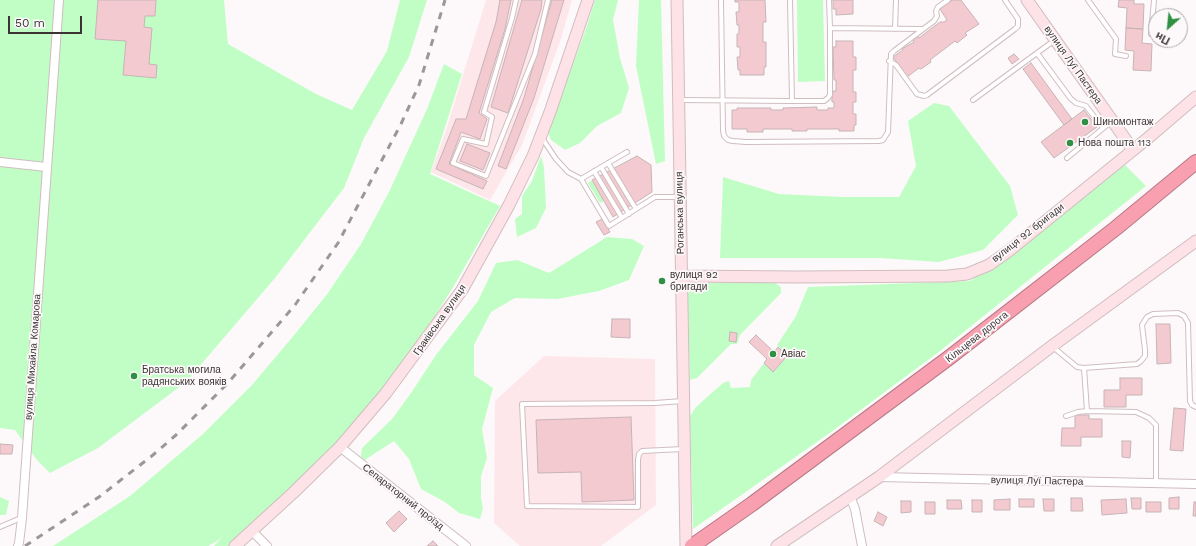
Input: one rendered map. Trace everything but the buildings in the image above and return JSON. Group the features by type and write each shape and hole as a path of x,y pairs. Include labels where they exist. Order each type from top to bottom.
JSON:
{"highway":[{"name":"Кільцева дорога","path":"692,546 752,504 950,357 1116,228 1196,162"}],"street":[{"name":"вулиця Михайла Комарова","path":"18,546 20,543 22,518 59,0"},
{"name":"Граківська вулиця","path":"235,546 340,447 386,393 462,290 509,205 541,136 588,0"},
{"name":"Роганська вулиця","path":"677,0 686,546"},
{"name":"вулиця Луї Пастера","path":"1027,0 1133,150"},
{"name":"вулиця 92 бригади","path":"681,276 813,277 948,276 967,274 988,265 1010,250 1196,97"},
{"path":"0,162 46,167"},
{"path":"777,546 879,477 1052,346 1196,241"},
{"name":"Сепараторний проїзд","path":"340,447 466,546"},
{"name":"вулиця Луї Пастера","path":"879,477 1196,484"},
{"path":"850,496 856,515 862,546"},
{"path":"252,531 266,546"}],"lane":[{"path":"516,0 484,112 492,117 486,144 463,139 453,163 486,176 535,54 548,0"},
{"path":"721,0 723,130 724,136 733,142 879,142 883,140 888,132 889,61 891,54 894,50 936,19 938,8 948,0"},
{"path":"790,0 792,101"},
{"path":"678,100 824,101 830,95 829,0"},
{"path":"895,29 896,0"},
{"path":"889,61 896,65 918,94 924,96 927,95 1016,29 1018,26 1018,19 1005,0"},
{"path":"1088,0 1116,39 1115,54 1126,56"},
{"path":"830,28 924,28"},
{"path":"973,100 1055,40"},
{"path":"1037,53 1071,99 1076,103 1084,104 1103,128"},
{"path":"1067,158 1112,120"},
{"path":"541,136 556,159 568,172 581,179 609,226 655,197 680,197"},
{"path":"581,179 627,152"},
{"path":"608,163 636,209"},
{"path":"601,167 629,214"},
{"path":"594,171 622,218"},
{"path":"1052,346 1077,367 1084,368 1137,364 1145,356 1142,326 1144,320 1153,314 1178,313 1184,316 1188,323 1190,401 1192,405 1196,407"},
{"path":"1084,368 1087,411"},
{"path":"683,401 656,404 522,404 526,506 638,507 639,454 642,451 684,449"},
{"path":"1066,416 1087,411 1136,412 1153,421 1156,425 1156,483"},
{"path":"0,527 22,518"}],"shaded area":[{"path":"486,0 572,0 561,39 522,145 490,200 431,172 446,130"},
{"path":"544,356 655,359 656,505 601,546 520,546 494,523 495,401"}],"green space":[{"path":"0,0 224,0 228,44 316,94 352,110 387,51 400,0 427,0 409,57 364,138 344,188 275,278 186,382 98,448 50,473 37,460 15,430 0,428"},
{"path":"595,0 618,0 613,20 620,58 629,88 621,113 597,126 580,143 565,150 551,140 548,133"},
{"path":"639,0 661,0 665,161 656,164 636,66"},
{"path":"797,0 823,0 825,81 798,82"},
{"path":"444,64 462,74 430,174 500,206 452,289 417,344 372,403 328,455 231,546 214,546 223,536 208,546 53,546 130,496 203,434 252,385 295,334 328,293 361,244 389,192 427,109"},
{"path":"934,103 949,106 1010,186 1018,215 983,250 939,262 880,258 720,258 723,177 779,194 843,197 899,197 916,166 908,121"},
{"path":"541,156 544,167 546,208 536,228 517,237 515,219 522,214 522,196 532,181"},
{"path":"1125,165 1146,186 940,351 831,432 693,529 690,416 696,407 723,383 729,381 731,388 750,387 751,380 764,363 773,372 787,357 777,345 796,316 808,287 970,281"},
{"path":"592,180 604,201 600,203 588,183"},
{"path":"607,237 632,239 644,246 629,280 599,291 557,299 515,298 491,312 474,345 474,375 493,388 482,429 487,458 481,476 481,498 483,508 480,519 459,513 445,502 421,489 409,459 394,441 360,463 362,448 392,419 436,355 478,301 496,263 517,260 549,273"},
{"path":"697,283 775,283 781,287 781,293 740,335 737,344 731,344 697,378 690,380 688,294 692,287"},
{"path":"0,497 9,501 6,515 0,515"}],"railway":[{"path":"25,546 99,497 176,435 228,383 295,305 338,243 401,124 419,85 445,0"}],"place":[{"name":"Шиномонтаж","path":"1085,122"},
{"name":"Нова пошта 113","path":"1070,143"},
{"name":"вулиця 92 бригади","path":"662,281"},
{"name":"Авіас","path":"773,354"},
{"name":"Братська могила радянських вояків","path":"134,376"}]}
